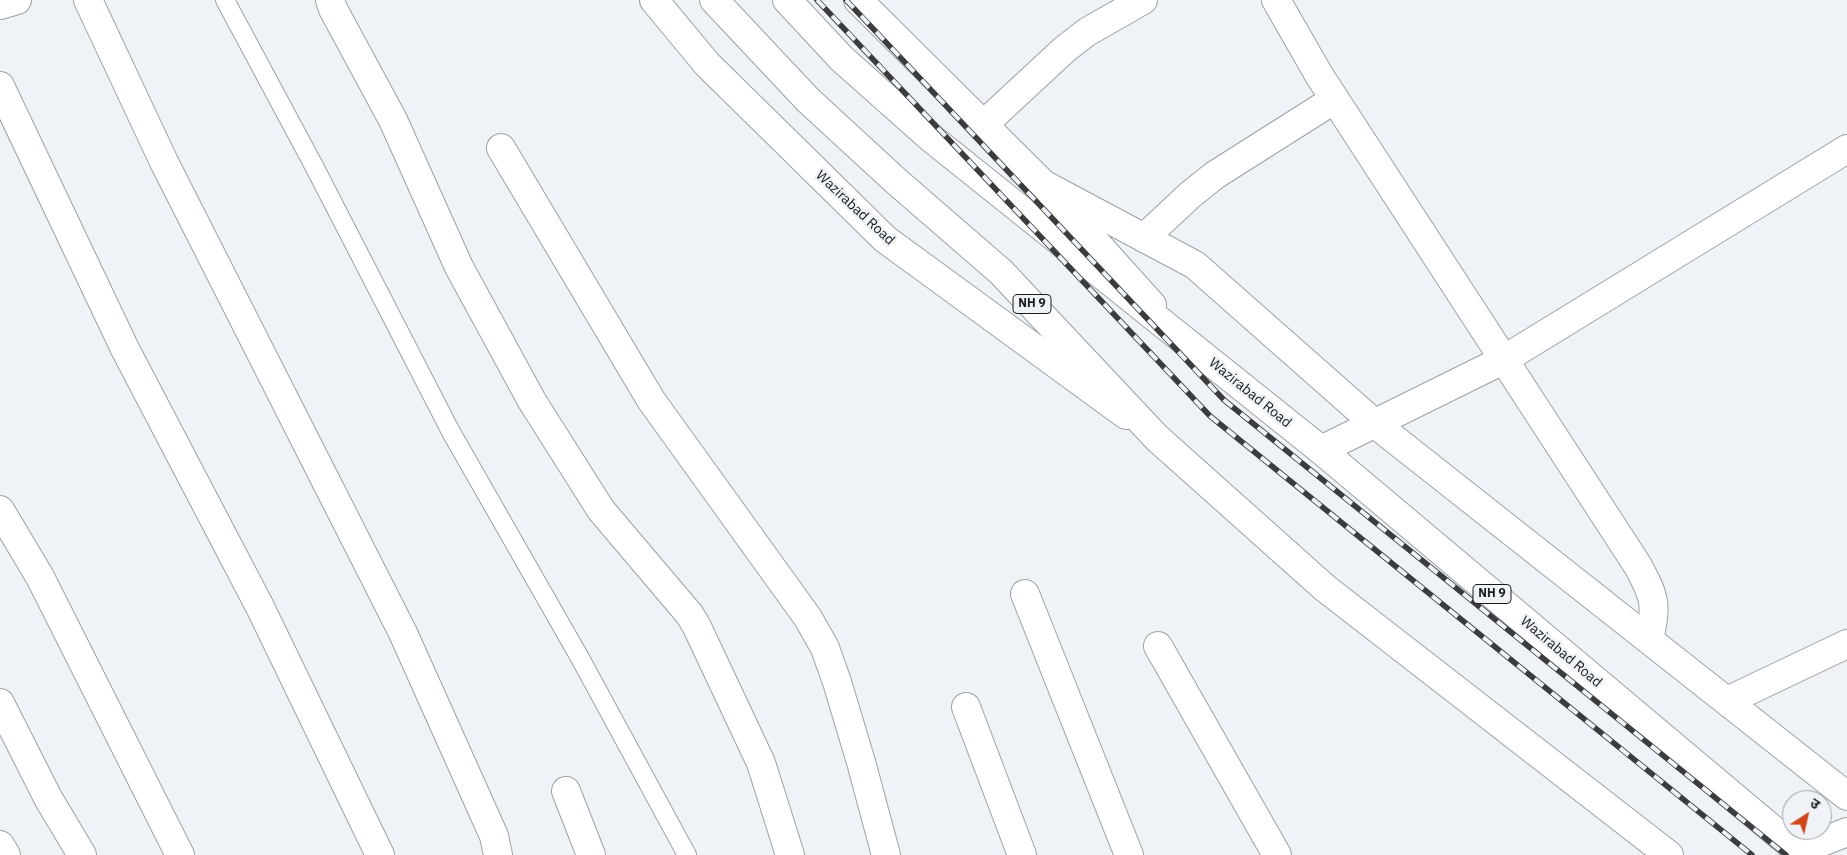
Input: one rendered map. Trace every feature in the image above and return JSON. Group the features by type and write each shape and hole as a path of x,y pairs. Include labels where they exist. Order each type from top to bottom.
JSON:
{"main road":[{"path":"0,5 17,0"},
{"path":"88,0 164,162 403,633 494,836 498,855"},
{"path":"330,0 392,120 459,267 532,401 600,510 690,616 697,628 761,763 790,855"},
{"name":"Wazirabad Road","path":"654,0 707,64 885,239 1158,438"},
{"name":"Wazirabad Road","path":"714,0 808,100 896,181 1001,272 1158,438 1325,588 1669,855"},
{"name":"Wazirabad Road","path":"787,0 842,59 931,138 1321,450 1801,853"},
{"name":"Wazirabad Road","path":"858,0 1043,184 1180,336"},
{"path":"983,125 1065,49 1087,32 1143,0"},
{"path":"1276,0 1335,99 1638,566 1655,604 1654,620 1649,639"},
{"path":"0,86 125,349 260,607 380,855"},
{"path":"1144,238 1190,195 1215,175 1335,99"},
{"path":"501,148 651,400 808,618 825,648 861,762 886,855"},
{"path":"1321,450 1503,360 1847,149"},
{"path":"1043,184 1195,265 1374,423 1847,796"},
{"path":"0,510 40,577 180,855"},
{"path":"1025,594 1129,855"},
{"path":"1727,701 1847,644"},
{"path":"1158,646 1277,855"},
{"path":"0,703 48,798 82,855"},
{"path":"966,707 1022,855"},
{"path":"566,791 591,855"},
{"path":"1801,853 1847,832"},
{"path":"0,845 6,855"}],"lane":[{"path":"225,0 314,166 451,432 580,658 687,855"}],"railway":[{"path":"817,0 1210,416 1752,855"},
{"path":"846,0 1224,400 1786,855"}]}
